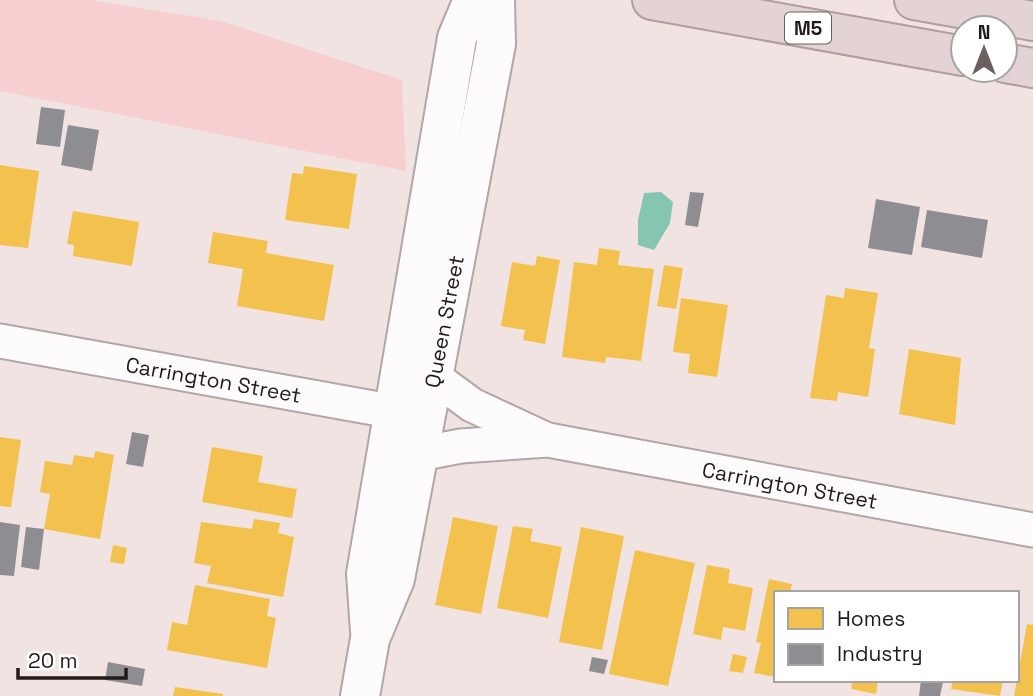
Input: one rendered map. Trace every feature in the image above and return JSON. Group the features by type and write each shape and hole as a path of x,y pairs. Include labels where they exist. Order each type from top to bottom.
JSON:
{"highway":[{"name":"M5","path":"652,0 949,53"},
{"path":"914,0 1033,21"}],"main road":[{"name":"Queen Street","path":"413,428 457,38 473,0"},
{"name":"Queen Street","path":"360,696 370,639 366,574 413,428 434,377 496,44 495,0"}],"street":[{"name":"Carrington Street","path":"0,341 413,428 461,446 548,440"},
{"name":"Carrington Street","path":"434,377 472,405 548,440 1033,530"}],"shaded area":[{"path":"0,0 91,0 221,21 402,80 406,171 0,91"},
{"path":"661,192 673,202 670,223 654,250 638,245 638,220 644,193"}],"building: Homes":[{"path":"0,165 39,171 28,248 0,245"},
{"path":"304,166 357,174 349,229 285,220 292,173 303,174"},
{"path":"73,211 139,222 132,266 73,256 74,245 67,244"},
{"path":"213,232 268,241 266,253 334,265 324,321 237,306 243,269 208,263"},
{"path":"599,248 620,251 618,265 654,269 641,361 606,357 605,363 562,357 574,262 597,265"},
{"path":"537,256 560,260 545,344 523,340 525,330 501,326 512,262 535,266"},
{"path":"664,265 683,268 676,309 657,306"},
{"path":"845,288 878,293 869,348 875,349 868,397 838,392 837,401 810,398 826,295 844,298"},
{"path":"681,298 728,305 717,377 688,373 690,354 673,352"},
{"path":"909,349 961,358 955,425 899,414"},
{"path":"0,437 21,440 11,507 0,506"},
{"path":"212,447 263,456 258,482 297,489 292,518 202,502"},
{"path":"95,451 114,455 100,539 44,529 50,494 40,492 45,461 72,465 74,455 94,458"},
{"path":"453,517 498,526 481,614 435,605"},
{"path":"254,519 280,523 278,533 294,537 283,597 207,583 211,566 194,563 201,522 252,529"},
{"path":"513,526 533,529 530,541 562,547 548,618 497,608"},
{"path":"581,527 624,536 602,650 559,642"},
{"path":"113,545 127,548 124,564 110,562"},
{"path":"635,550 695,563 668,686 609,674"},
{"path":"707,565 730,569 728,583 753,588 745,631 723,627 721,640 693,634"},
{"path":"769,579 792,584 790,591 774,591 774,677 754,673 761,643 756,642"},
{"path":"195,585 270,599 267,616 276,618 267,668 167,650 172,622 187,625"},
{"path":"1027,624 1033,625 1033,696 1014,696 1017,682 1019,682"},
{"path":"733,654 747,657 743,673 729,671"},
{"path":"853,682 878,682 876,694 851,689"},
{"path":"953,682 1003,682 1000,696 951,689"},
{"path":"175,687 223,694 223,696 173,696"}],"building: Industry":[{"path":"41,107 65,110 60,147 36,144"},
{"path":"68,125 99,130 92,171 61,165"},
{"path":"690,192 704,193 698,227 685,225"},
{"path":"876,199 920,207 912,255 868,248"},
{"path":"927,210 988,220 982,258 921,247"},
{"path":"132,432 149,435 143,467 126,464"},
{"path":"0,522 20,525 14,576 0,575"},
{"path":"26,527 44,529 39,570 21,567"},
{"path":"592,657 608,660 604,674 589,671"},
{"path":"108,662 145,669 142,686 105,680"},
{"path":"921,682 943,682 940,696 919,696"}]}
